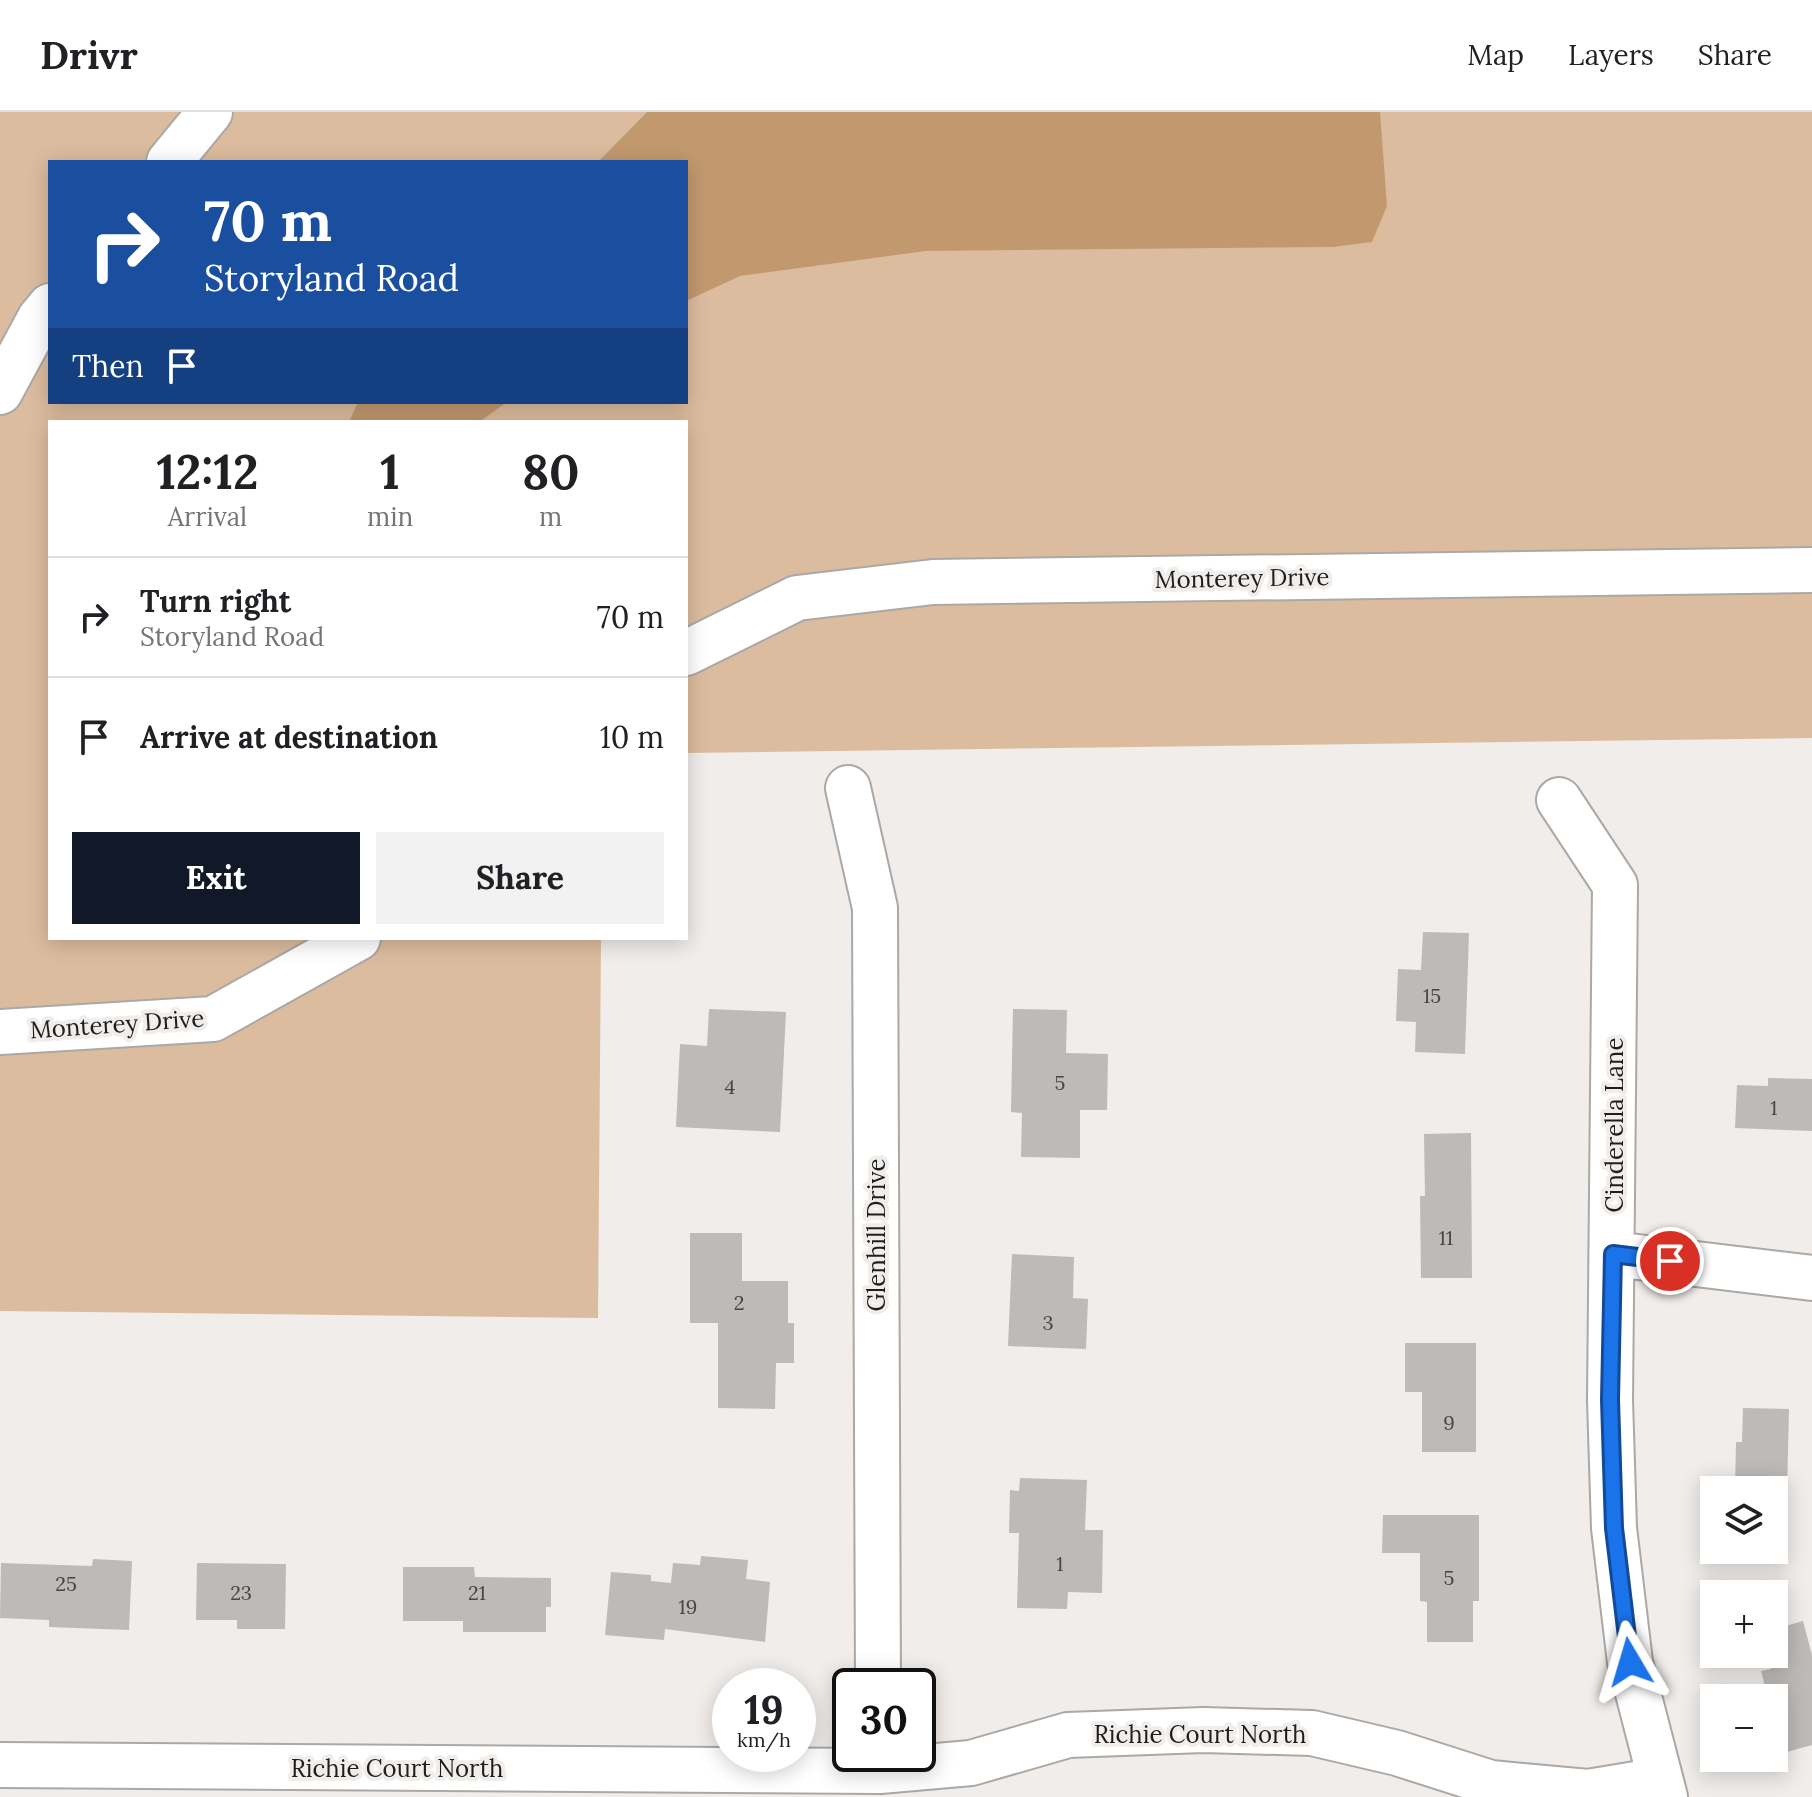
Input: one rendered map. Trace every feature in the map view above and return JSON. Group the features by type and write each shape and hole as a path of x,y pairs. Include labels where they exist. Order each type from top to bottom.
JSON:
{"street":[{"path":"171,160 210,112"},
{"path":"0,392 48,308"},
{"name":"Monterey Drive","path":"688,652 797,598 933,582 1812,570"},
{"name":"Glenhill Drive","path":"848,788 875,908 878,1668"},
{"name":"Cinderella Lane","path":"1559,800 1615,885 1610,1400 1614,1528 1630,1662 1663,1788"},
{"name":"Monterey Drive","path":"0,1032 213,1019 354,940"},
{"path":"1613,1254 1812,1278"},
{"name":"Richie Court North","path":"936,1763 971,1763 1068,1735 1203,1730 1312,1733 1397,1753 1491,1783 1588,1792 1663,1788"},
{"name":"Richie Court North","path":"0,1765 794,1772 832,1768"}],"shaded area":[{"path":"0,112 1812,112 1812,738 688,753 688,420 48,420 48,940 601,940 598,1318 0,1311"},
{"path":"647,112 1380,112 1387,206 1372,242 1333,247 926,251 740,276 688,300 688,160 600,160"},
{"path":"357,404 504,404 482,420 350,420"}],"building":[{"path":"1423,932 1469,933 1465,1054 1415,1052 1416,1022 1396,1021 1398,969 1421,970"},
{"path":"709,1009 786,1012 780,1132 676,1127 680,1044 707,1046"},
{"path":"1013,1009 1067,1010 1066,1053 1108,1054 1107,1110 1080,1110 1080,1158 1021,1157 1022,1113 1011,1112"},
{"path":"1768,1078 1812,1079 1812,1131 1735,1128 1737,1085 1768,1086"},
{"path":"1471,1133 1472,1278 1421,1278 1420,1196 1425,1196 1424,1134"},
{"path":"690,1233 742,1233 742,1281 788,1281 788,1323 794,1323 794,1363 776,1363 775,1409 718,1408 718,1323 690,1323"},
{"path":"1012,1254 1074,1257 1073,1298 1088,1299 1086,1349 1008,1346"},
{"path":"1405,1343 1476,1343 1476,1452 1422,1452 1422,1392 1405,1392"},
{"path":"1743,1408 1789,1409 1787,1476 1735,1476 1736,1442 1742,1442"},
{"path":"1020,1478 1087,1480 1085,1530 1103,1530 1102,1593 1068,1592 1067,1609 1017,1608 1019,1533 1009,1533 1010,1490 1019,1491"},
{"path":"1383,1515 1479,1515 1479,1601 1473,1601 1473,1642 1427,1642 1427,1602 1420,1601 1420,1553 1382,1553"},
{"path":"701,1556 748,1560 746,1579 770,1582 765,1642 665,1629 664,1640 605,1635 611,1572 651,1575 651,1581 671,1583 673,1563 700,1565"},
{"path":"93,1559 132,1561 129,1630 49,1627 49,1620 0,1618 1,1563 92,1566"},
{"path":"197,1563 286,1564 285,1629 237,1629 237,1620 196,1620"},
{"path":"403,1567 474,1567 475,1577 551,1578 551,1607 546,1607 546,1632 463,1632 463,1621 403,1621"},
{"path":"1803,1621 1812,1655 1812,1745 1788,1752 1788,1684 1764,1684 1761,1671 1788,1668 1788,1625"}],"route":[{"path":"1630,1662 1614,1528 1610,1400 1613,1254 1670,1261"}]}
